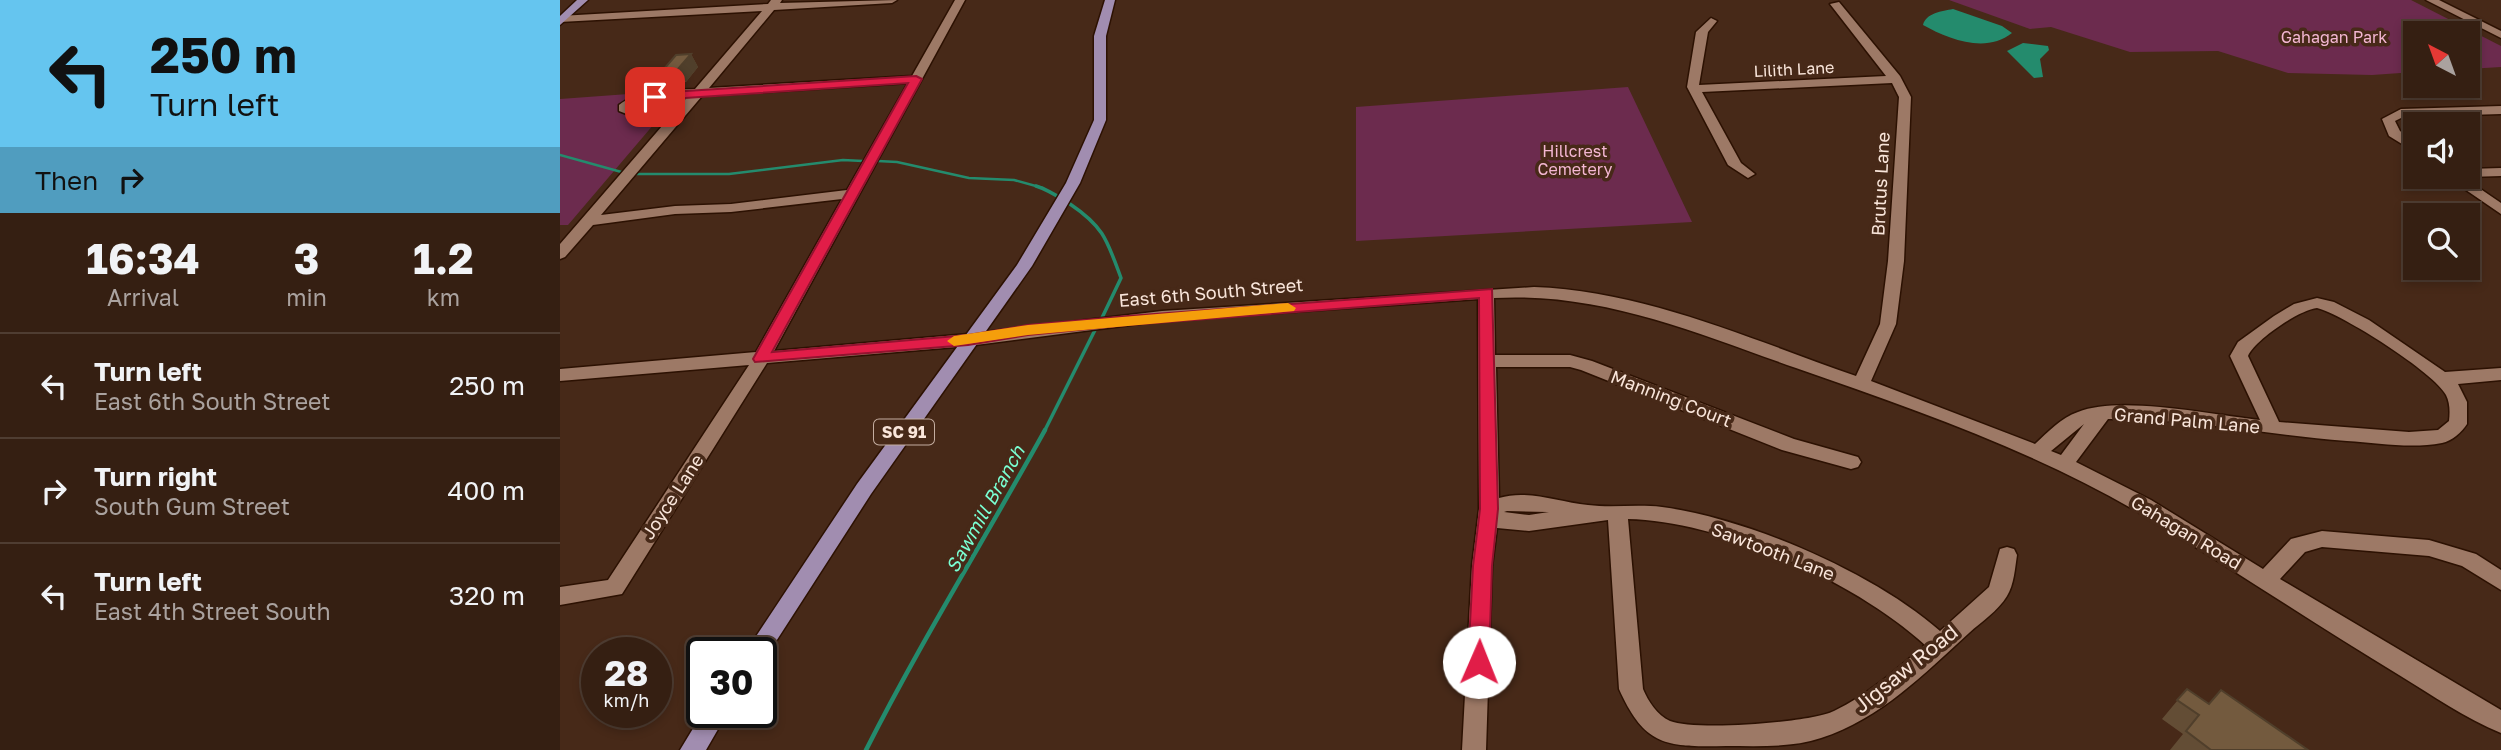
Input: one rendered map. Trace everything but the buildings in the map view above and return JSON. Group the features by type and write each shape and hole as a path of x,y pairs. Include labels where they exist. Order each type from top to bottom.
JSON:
{"main road":[{"path":"561,20 583,0"},
{"name":"SC 91","path":"767,637 864,489 968,340 1024,266 1073,183 1100,120 1100,36 1110,0"},
{"path":"692,750 706,728"}],"street":[{"path":"561,20 774,4 892,0"},
{"name":"Joyce Lane","path":"560,596 614,588 761,359 960,0"},
{"path":"2431,0 2501,35"},
{"path":"560,254 774,4"},
{"name":"Brutus Lane","path":"1835,4 1895,79 1905,97 1896,261 1888,324 1857,383"},
{"path":"1710,21 1702,32 1694,70 1695,89 1735,165 1748,174"},
{"path":"680,115 630,113 625,111 624,106 666,94 916,79"},
{"name":"Lilith Lane","path":"1695,89 1895,79"},
{"path":"2434,112 2501,110"},
{"path":"2403,113 2388,119 2394,133 2403,139"},
{"path":"2480,173 2501,172"},
{"path":"2471,189 2501,210"},
{"path":"589,221 652,215 661,217 682,211 852,194"},
{"path":"2483,197 2501,196"},
{"path":"1474,750 1482,566 1489,509 1486,293"},
{"name":"East 6th South Street","path":"560,375 968,340 1128,320 1486,293 1558,293 1633,306 1857,383"},
{"name":"Grand Palm Lane","path":"2038,452 2066,426 2088,414 2409,439 2443,436 2458,424 2460,407 2449,386 2406,352 2332,306 2318,302 2304,304 2244,346 2239,356 2273,428"},
{"name":"Manning Court","path":"1487,361 1570,361 1586,365 1789,445 1851,462"},
{"path":"2439,378 2488,377 2501,374"},
{"name":"Gahagan Road","path":"1857,383 1998,435 2106,484 2402,666 2501,722"},
{"name":"Grand Palm Lane","path":"2063,464 2102,414"},
{"name":"Sawtooth Lane","path":"1489,509 1500,521 1529,523 1588,513 1638,512 1686,520 1737,535 1813,564 1880,597 1914,621 1938,644"},
{"name":"Jigsaw Road","path":"1617,512 1631,689 1638,706 1663,732 1683,736 1803,731 1840,720 1874,699 1912,670 1998,591 2007,555"},
{"path":"2266,581 2298,545 2322,539 2429,548 2469,560 2501,581"}],"green space":[{"name":"Gahagan Park","path":"1949,0 2411,0 2452,21 2403,21 2403,73 2372,75 2288,73 2218,51 2130,52 2051,27 2030,29"},
{"name":"Gahagan Park","path":"2480,35 2501,46 2501,67 2480,68"},
{"name":"Hillcrest Cemetery","path":"1628,87 1692,222 1356,241 1356,107"},
{"path":"683,90 568,225 560,225 560,99"}],"shaded area":[{"path":"1953,9 2002,26 2012,33 1991,43 1967,42 1923,25 1931,15"},
{"path":"2023,43 2048,46 2049,50 2040,59 2043,77 2034,78 2007,51"}],"waterway":[{"path":"560,155 625,173"},
{"path":"633,174 729,174 843,160 863,161"},
{"path":"878,161 897,162 969,178 1014,180 1036,186"},
{"path":"1036,186 1043,188"},
{"path":"1036,186 1081,212 1108,244 1121,278 1100,322"},
{"name":"Sawmill Branch","path":"1045,430 1096,328"},
{"name":"Sawmill Branch","path":"866,750 1045,430"}],"slow traffic":[{"path":"954,341 1028,330 1288,308"}],"route":[{"path":"655,97 666,94 916,79 761,359 968,340 1028,330 1128,320 1486,293 1489,509 1482,566 1479,662"}]}
